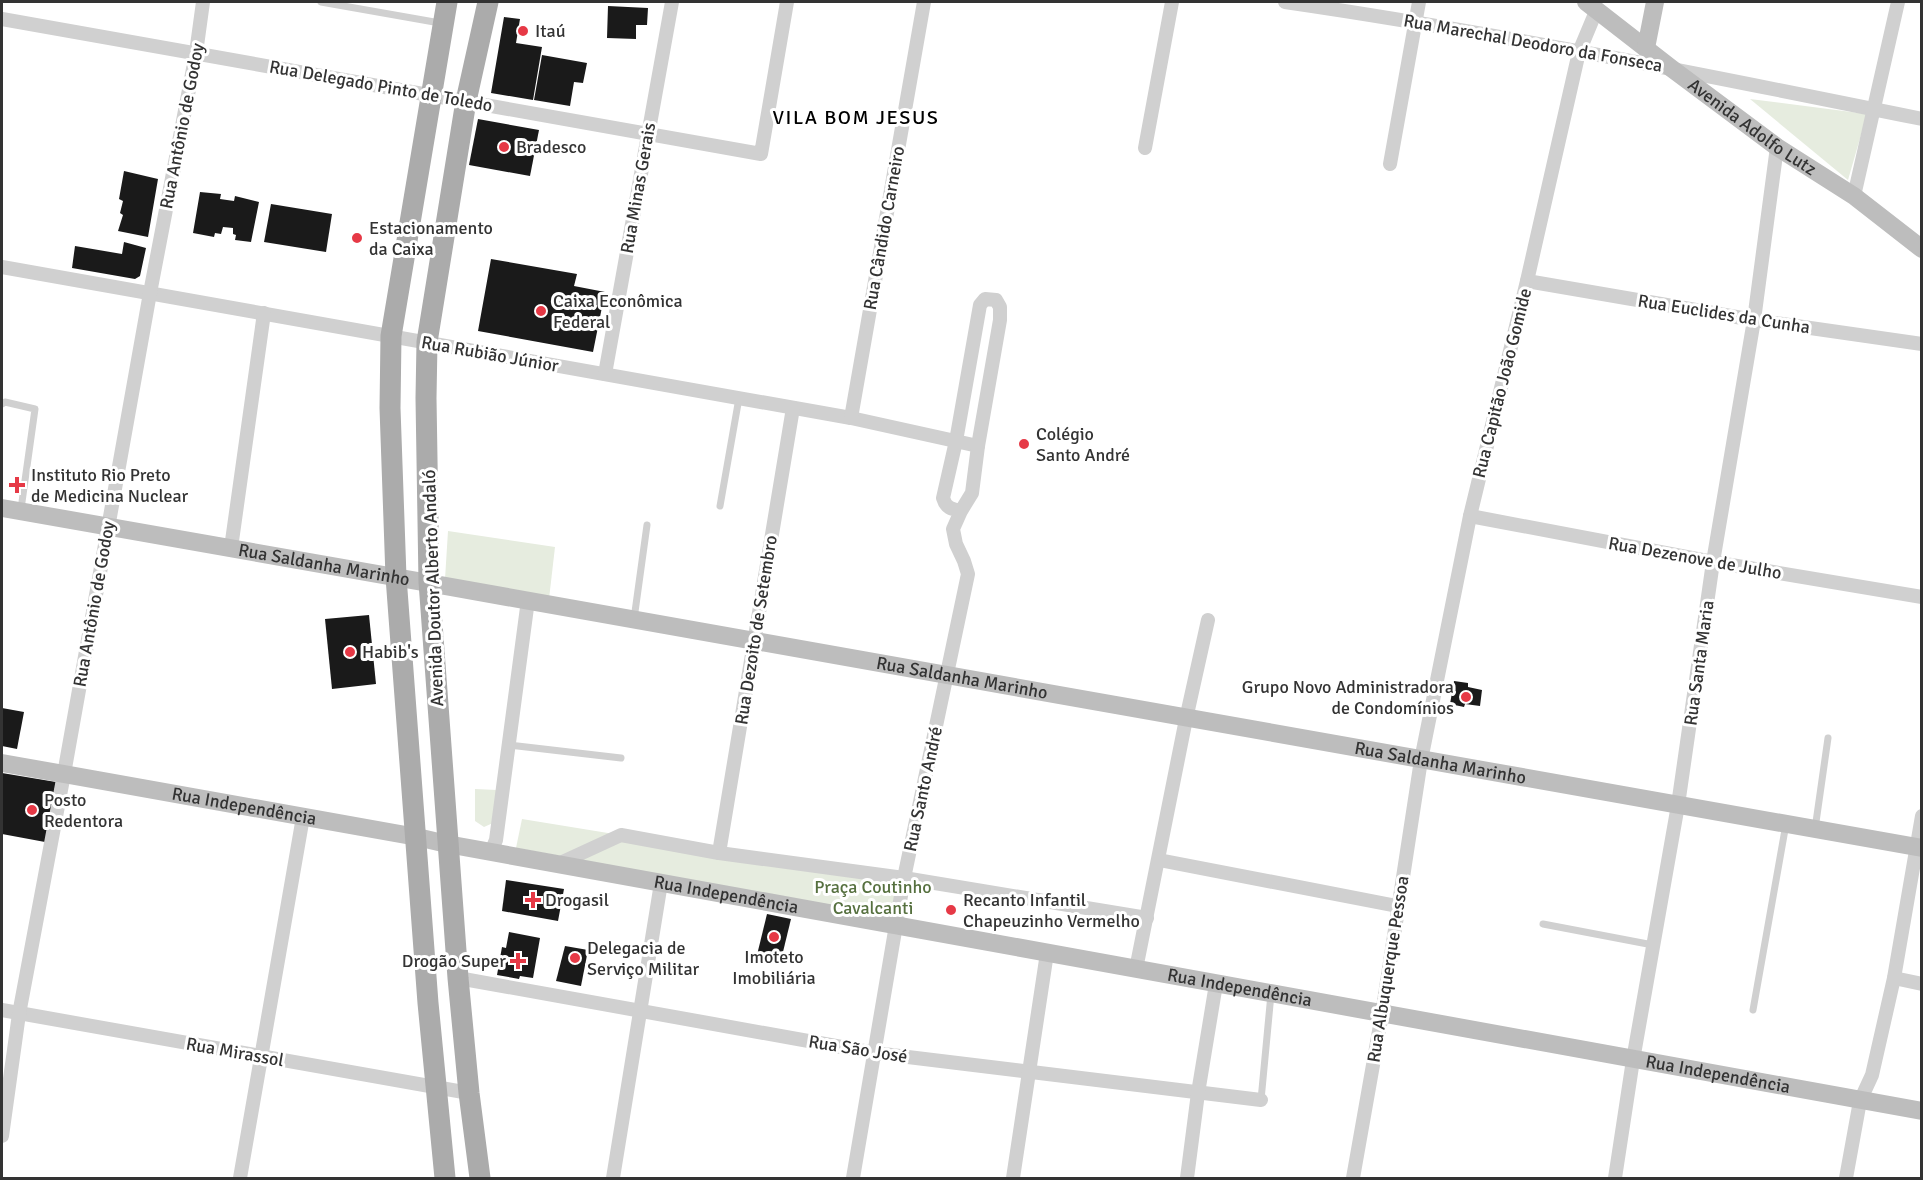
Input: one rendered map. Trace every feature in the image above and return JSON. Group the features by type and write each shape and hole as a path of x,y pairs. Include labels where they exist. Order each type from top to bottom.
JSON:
{"main road":[{"name":"Avenida Doutor Alberto Andaló","path":"445,1179 396,577 390,408 391,336 447,2"},
{"name":"Avenida Doutor Alberto Andaló","path":"480,1179 469,1094 447,844 429,582 427,342 466,101 488,2"}],"street":[{"name":"Rua Antônio de Godoy","path":"2,1136 19,1014 196,53 203,2"},
{"name":"Rua Minas Gerais","path":"605,374 672,2"},
{"name":"Rua Delegado Pinto de Toledo","path":"2,19 761,154 787,2"},
{"name":"Rua Cândido Carneiro","path":"851,418 924,2"},
{"path":"1145,148 1172,2"},
{"name":"Rua Marechal Deodoro da Fonseca","path":"1285,2 1415,21 1671,68 1922,118"},
{"path":"1390,164 1419,2"},
{"path":"1646,48 1655,2"},
{"path":"1854,196 1898,2"},
{"name":"Avenida Adolfo Lutz","path":"1591,5 1777,147 1854,196 1922,249"},
{"name":"Rua Capitão João Gomide","path":"1421,760 1470,516 1591,5"},
{"name":"Rua Santa Maria","path":"1615,1179 1633,1060 1678,805 1713,562 1754,320 1777,147"},
{"name":"Rua Rubião Júnior","path":"2,267 851,418 978,446"},
{"name":"Rua Euclides da Cunha","path":"1527,281 1754,320 1922,344"},
{"name":"Rua Santo André","path":"852,1179 904,878 968,574 956,544 953,529 972,493 1000,320 1000,307 996,300 985,299 980,304 956,441 943,498 945,505 950,509 961,511"},
{"path":"231,548 264,313"},
{"path":"970,363 992,368"},
{"name":"Rua Dezoito de Setembro","path":"719,853 793,408"},
{"path":"962,409 984,413"},
{"name":"Rua Saldanha Marinho","path":"2,508 1919,848"},
{"name":"Rua Dezenove de Julho","path":"1470,516 1713,562 1922,597"},
{"path":"491,852 496,840 528,600"},
{"path":"1136,969 1208,620"},
{"name":"Rua Albuquerque Pessoa","path":"1353,1179 1382,1014 1421,760"},
{"name":"Rua Independência","path":"2,762 1922,1111"},
{"path":"1846,1179 1860,1101 1872,1075 1894,978 1919,848 1922,816"},
{"path":"240,1179 303,818"},
{"path":"558,864 621,836 719,853 904,878 1147,918"},
{"path":"1159,860 1397,906"},
{"path":"613,1179 661,883"},
{"path":"1013,1179 1047,953"},
{"name":"Rua São José","path":"459,978 875,1053 1261,1100"},
{"path":"1894,978 1922,984"},
{"path":"1187,1179 1216,984"},
{"name":"Rua Mirassol","path":"2,1011 469,1094"}],"lane":[{"path":"321,2 443,23"},
{"path":"720,506 739,398"},
{"path":"2,404 5,402 35,409 21,512"},
{"path":"634,619 647,525"},
{"path":"1815,829 1828,738"},
{"path":"509,745 621,758"},
{"path":"1753,1010 1786,824"},
{"path":"1544,924 1653,945"},
{"path":"1261,1100 1271,994"}],"green space":[{"path":"1750,99 1867,114 1848,180"},
{"path":"448,531 555,547 549,599 445,579"},
{"path":"475,789 497,790 493,823 484,827 475,821"},
{"path":"522,819 614,834 561,856 516,848"},
{"name":"Praça Coutinho Cavalcanti","path":"620,840 903,883 898,921 569,862"}],"building":[{"path":"608,6 648,8 647,25 636,25 636,39 607,38"},
{"path":"504,17 520,19 516,43 542,47 533,100 491,93"},
{"path":"542,55 587,63 583,83 574,82 570,106 534,100"},
{"name":"Bradesco","path":"478,119 539,130 530,176 469,165"},
{"path":"124,171 158,179 148,237 118,231 123,215 120,213 123,201 119,199"},
{"path":"200,192 221,194 220,199 234,201 235,196 259,202 251,242 235,240 236,235 233,234 233,228 223,227 221,234 215,233 214,237 193,233"},
{"path":"271,204 332,214 326,252 264,242"},
{"path":"124,242 146,248 140,276 135,279 72,268 75,246 122,254"},
{"name":"Caixa Econômica Federal","path":"491,259 577,274 574,286 605,292 593,352 478,331"},
{"name":"Habib's","path":"369,615 376,684 332,689 325,619"},
{"name":"Grupo Novo Administradora de Condomínios","path":"1454,681 1468,683 1468,687 1482,690 1480,706 1465,704 1464,707 1450,704"},
{"path":"2,708 24,712 17,749 2,746"},
{"name":"Posto Redentora","path":"2,773 56,782 45,842 2,834"},
{"name":"Drogasil","path":"506,880 564,889 558,921 502,911"},
{"name":"Imoteto Imobiliária","path":"767,914 791,919 781,960 757,955"},
{"name":"Drogão Super","path":"509,932 540,938 533,978 520,976 519,979 497,975 502,947 506,948"},
{"name":"Delegacia de Serviço Militar","path":"565,946 588,950 581,986 556,981"}],"place":[{"name":"Itaú","path":"523,31"},
{"name":"Bradesco","path":"504,147"},
{"name":"Estacionamento da Caixa","path":"357,238"},
{"name":"Caixa Econômica Federal","path":"541,311"},
{"name":"Colégio Santo André","path":"1024,444"},
{"name":"Instituto Rio Preto de Medicina Nuclear","path":"17,485"},
{"name":"Habib's","path":"350,652"},
{"name":"Grupo Novo Administradora de Condomínios","path":"1466,697"},
{"name":"Posto Redentora","path":"32,810"},
{"name":"Drogasil","path":"533,900"},
{"name":"Recanto Infantil Chapeuzinho Vermelho","path":"951,910"},
{"name":"Imoteto Imobiliária","path":"774,937"},
{"name":"Delegacia de Serviço Militar","path":"575,958"},
{"name":"Drogão Super","path":"518,961"}],"district":[{"name":"VILA BOM JESUS","path":"856,117"}]}
